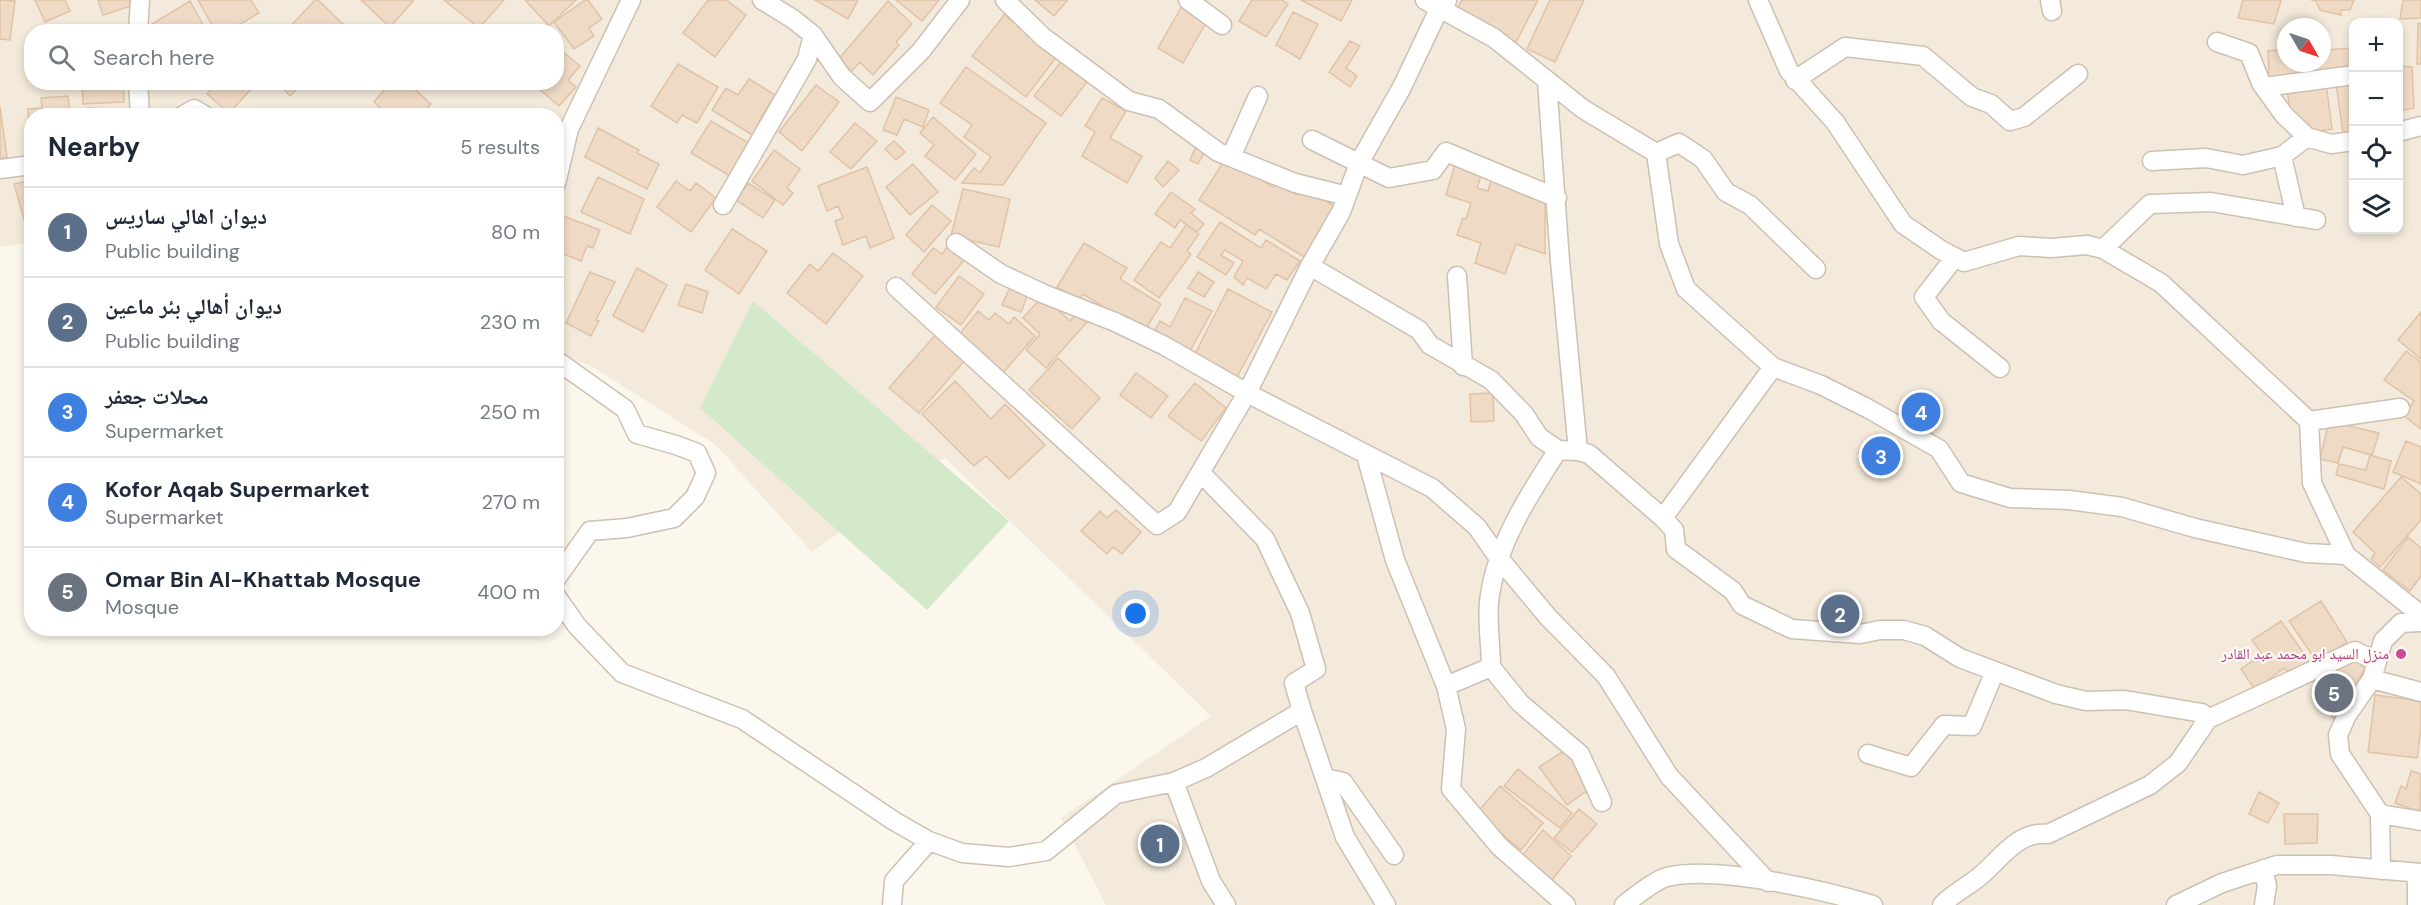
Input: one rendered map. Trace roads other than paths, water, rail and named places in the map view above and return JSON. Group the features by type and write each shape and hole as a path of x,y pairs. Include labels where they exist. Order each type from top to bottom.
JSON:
{"street":[{"path":"138,24 140,0"},
{"path":"564,150 569,129 631,0"},
{"path":"762,0 793,19 813,35 842,77 870,102 921,51 960,0"},
{"path":"1005,0 1043,37 1129,101 1159,109 1218,152 1295,183 1347,196"},
{"path":"1188,0 1222,25"},
{"path":"1758,0 1789,71 1835,122 1903,224 1941,250 1964,262 2019,246 2051,248 2087,245 2103,249 2161,283 2309,420 2312,483 2346,555 2421,615"},
{"path":"896,287 1158,525 1177,512 1247,393 1310,266 1341,212 1359,163 1402,87 1437,2 1494,38 1583,109 1656,153"},
{"path":"723,205 807,59 813,35"},
{"path":"2217,42 2249,53 2264,87 2284,115 2307,137 2331,144 2349,142"},
{"path":"1795,80 1845,47 1923,56 1972,97 1991,104 2010,121 2024,117 2078,74"},
{"path":"2264,87 2349,76"},
{"path":"1547,81 1560,261 1578,451"},
{"path":"138,90 140,108"},
{"path":"1231,157 1258,96"},
{"path":"2403,131 2421,126"},
{"path":"2152,161 2206,158 2242,165 2282,156 2307,137"},
{"path":"1312,140 1389,178 1433,170 1446,152 1557,198"},
{"path":"1656,153 1679,143 1703,159 1726,192 1750,205 1816,269"},
{"path":"1656,153 1669,244 1686,289 1773,367 1840,394 1939,449 1961,483 2010,498 2069,500 2122,507 2195,528 2295,550 2346,555"},
{"path":"2282,156 2296,216"},
{"path":"0,169 24,166"},
{"path":"2103,249 2150,204 2211,202 2316,220"},
{"path":"956,243 1001,274 1163,345 1247,393 1432,488 1477,527 1498,557 1548,617 1606,676 1669,776 1767,882"},
{"path":"1955,257 1924,297 1941,321 2000,368"},
{"path":"1310,266 1419,330 1430,345 1491,380 1524,414 1539,437 1558,450 1589,454 1674,530 1676,549 1733,591 1742,605 1792,629 1860,634 1880,630 1904,630 1924,636 1960,658 2056,694 2086,701 2125,700 2202,713 2208,719"},
{"path":"1458,276 1464,366"},
{"path":"564,366 625,409 637,434 697,453 706,473 695,497 674,518 627,528 590,531 564,568"},
{"path":"1663,518 1773,367"},
{"path":"2309,420 2400,408"},
{"path":"1558,450 1537,482 1498,557 1489,603 1491,667 1520,704 1580,754 1602,802"},
{"path":"1366,456 1395,560 1446,687 1456,729 1450,789 1499,846 1566,905"},
{"path":"1201,473 1265,539 1300,613 1316,669 1294,683 1302,711 1345,837 1386,905"},
{"path":"564,607 577,626 622,673 742,719 894,821 929,841 962,853 1009,857 1046,851 1116,794 1174,782 1206,768 1302,711"},
{"path":"2380,870 2380,814 2340,754 2338,735 2347,715 2374,670 2383,641 2401,623 2421,622"},
{"path":"1942,905 1982,876 2003,853 2036,832 2048,834 2150,785 2178,763 2208,719 2355,651 2374,670 2421,692"},
{"path":"1446,687 1491,667"},
{"path":"1868,754 1911,767 1944,725 1972,726 1995,671"},
{"path":"1325,778 1342,782 1394,855"},
{"path":"1174,782 1211,881 1226,905"},
{"path":"2380,814 2421,821"},
{"path":"892,905 894,881 929,841"},
{"path":"2176,905 2222,883 2277,865 2331,865 2419,873 2417,905"},
{"path":"2263,869 2266,886 2264,905"},
{"path":"1624,905 1665,878 1715,874 1767,882 1873,905"}],"place":[{"name":"Kofor Aqab Supermarket","path":"1921,412"},
{"name":"محلات جعفر","path":"1881,456"},
{"name":"ديوان أهالي بئر ماعين","path":"1840,614"},
{"name":"منزل السيد ابو محمد عبد القادر","path":"2401,654"},
{"name":"Omar Bin Al-Khattab Mosque","path":"2334,693"},
{"name":"ديوان اهالي ساريس","path":"1160,844"}]}
